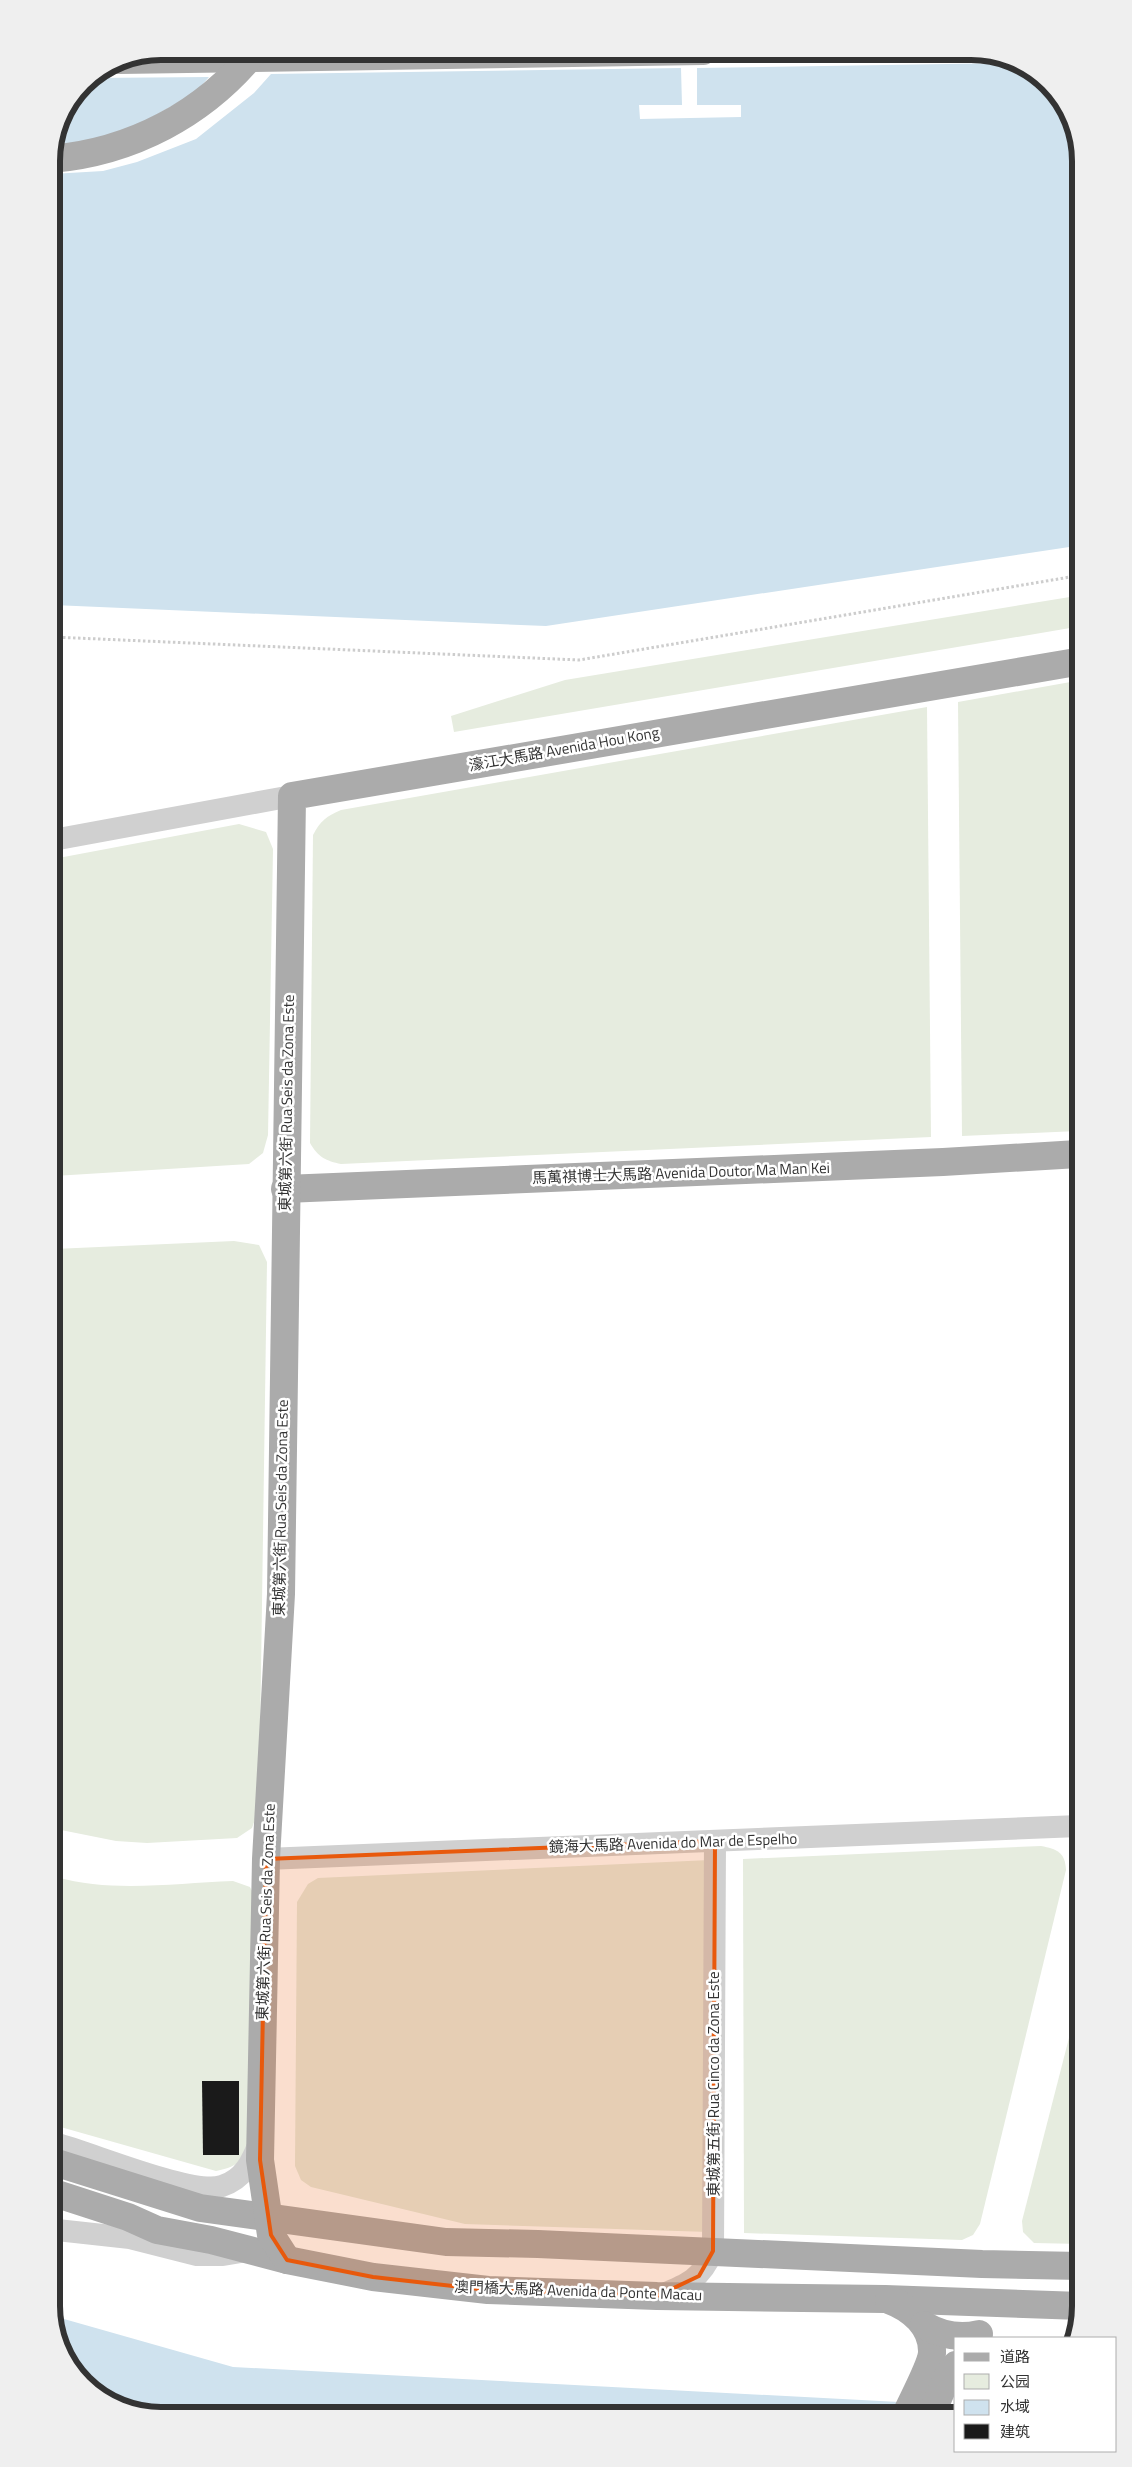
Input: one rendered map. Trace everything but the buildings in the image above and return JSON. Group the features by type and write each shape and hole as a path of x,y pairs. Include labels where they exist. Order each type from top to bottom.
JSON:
{"main road":[{"path":"60,158 108,149 161,129 208,98 235,74 247,60"},
{"name":"濠江大馬路 Avenida Hou Kong","path":"292,796 1072,663"},
{"name":"東城第六街 Rua Seis da Zona Este","path":"287,2260 274,2242 268,2219 260,2160 260,2142 266,1859 281,1594 285,1189 292,796"},
{"name":"馬萬祺博士大馬路 Avenida Doutor Ma Man Kei","path":"285,1189 933,1162 1072,1154"},
{"path":"60,2164 200,2208 268,2219 446,2242 713,2251 982,2264 1072,2266"},
{"name":"澳門橋大馬路 Avenida da Ponte Macau","path":"60,2195 128,2217 157,2230 211,2240 287,2260 372,2277 488,2290 657,2296 885,2299 1072,2306"},
{"path":"60,2215 126,2230 157,2230"},
{"path":"885,2299 903,2305 916,2314 924,2325 930,2340 932,2354 943,2369 934,2407"},
{"path":"977,2336 1007,2309 1020,2305"},
{"path":"924,2325 960,2337"},
{"path":"911,2407 943,2369"}],"street":[{"name":"濠江大馬路 Avenida Hou Kong","path":"60,839 292,796"},
{"name":"鏡海大馬路 Avenida do Mar de Espelho","path":"266,1859 1072,1826"},
{"name":"東城第五街 Rua Cinco da Zona Este","path":"657,2296 686,2285 699,2276 707,2265 713,2251 715,1841"},
{"path":"60,2145 188,2186 211,2188 228,2184 245,2172 260,2142"},
{"path":"60,2230 130,2238 208,2256 250,2250"}],"path":[{"path":"60,637 579,660 1072,577"}],"highlighted area":[{"path":"715,1841 713,2251 699,2276 657,2296 488,2290 373,2277 287,2260 271,2235 260,2160 266,1859"}],"green space":[{"path":"1072,597 1072,628 454,732 451,716 565,680"},
{"path":"1072,682 1072,1131 962,1136 958,702"},
{"path":"927,707 931,1137 341,1164 323,1158 313,1148 310,1143 313,835 318,826 328,817 341,810"},
{"path":"239,824 266,832 273,849 268,1135 263,1153 249,1164 60,1176 60,858"},
{"path":"234,1241 259,1245 267,1262 259,1808 252,1828 237,1838 147,1843 116,1841 60,1830 60,1249"},
{"path":"1041,1846 1052,1848 1059,1852 1064,1859 1066,1870 980,2224 973,2235 962,2240 744,2233 743,1859"},
{"path":"710,1860 709,2232 465,2224 311,2187 301,2180 295,2166 297,1902 308,1884 318,1878"},
{"path":"60,1878 99,1885 121,1886 233,1881 250,1887 257,1901 253,2137 244,2156 236,2164 216,2171 60,2127"},
{"path":"1072,2026 1072,2244 1034,2243 1023,2232 1022,2221"}],"water":[{"path":"161,60 977,60 1003,65 1016,70 1047,94 1062,116 1067,129 1072,161 1072,547 546,626 60,605 60,155 63,135 70,116 85,94 94,85 116,70 141,62"},
{"path":"61,2318 233,2367 954,2405 954,2407 155,2407 135,2404 122,2399 94,2382 85,2373 70,2351"}],"pier":[{"path":"161,60 977,60 996,63 697,68 697,105 741,105 741,117 640,119 639,105 682,105 681,68 271,74 254,93 196,139 137,162 103,171 60,174 61,151 122,134 195,93 209,77 104,78 129,65"}]}
